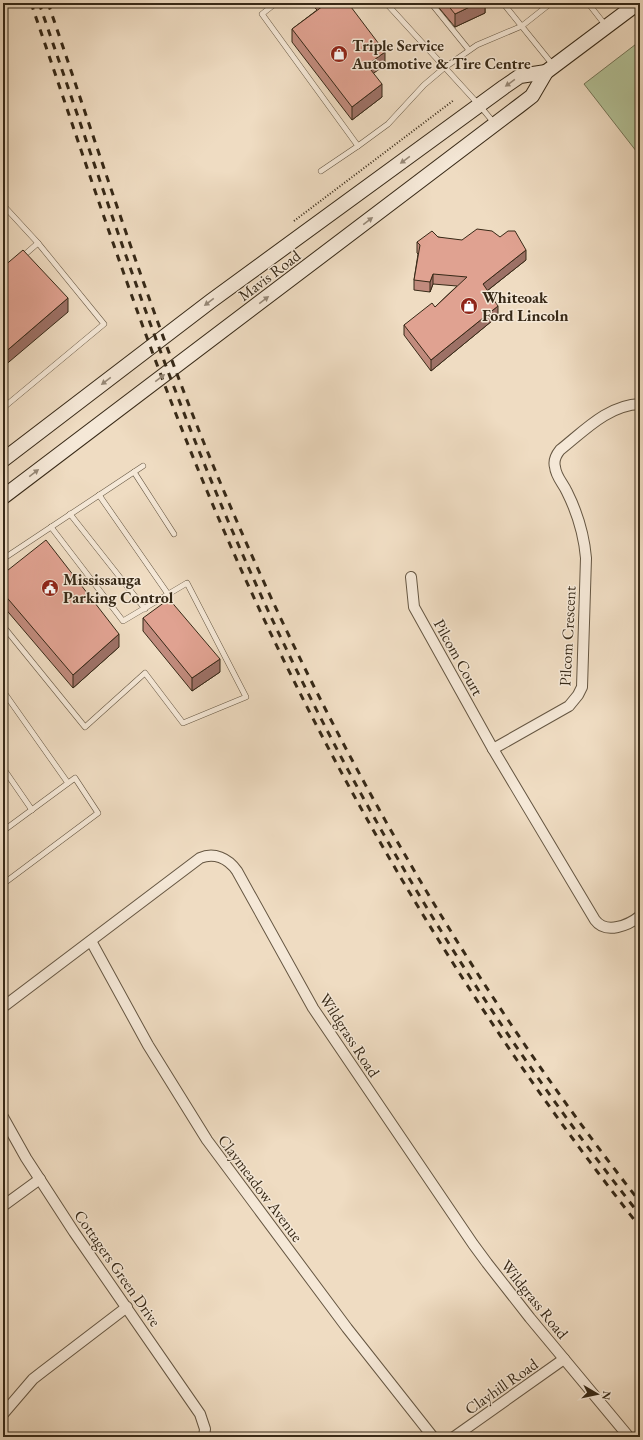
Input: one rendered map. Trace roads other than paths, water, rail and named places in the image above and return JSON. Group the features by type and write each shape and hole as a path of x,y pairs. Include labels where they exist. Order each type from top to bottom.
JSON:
{"main road":[{"name":"Mavis Road","path":"3,497 495,125 532,96 550,69 638,3"},
{"name":"Mavis Road","path":"3,460 211,301 520,76 550,69"}],"street":[{"name":"Pilcom Crescent","path":"494,749 569,706 578,696 582,687 586,558 585,542 567,491 558,479 554,467 555,458 560,450 609,412 629,405 640,404"},
{"name":"Pilcom Court","path":"411,577 414,607 494,749"},
{"path":"494,749 598,924 605,927 622,926 632,922 640,916"},
{"name":"Wildgrass Road","path":"3,1007 200,858 213,855 219,856 229,862 237,871 313,1008 487,1263 629,1437"},
{"name":"Claymeadow Avenue","path":"91,941 148,1045 207,1140 348,1328 433,1437"},
{"name":"Cottagers Green Drive","path":"3,1116 40,1179 74,1232 200,1414 205,1429 204,1437"},
{"path":"3,1206 40,1179"},
{"path":"3,1414 33,1379 127,1307"},
{"name":"Clayhill Road","path":"454,1437 564,1359"}],"lane":[{"path":"276,3 262,14 358,146"},
{"path":"386,3 480,106 495,125"},
{"path":"431,3 469,50"},
{"path":"503,3 522,26 550,69"},
{"path":"321,172 388,124 424,85 444,68 469,50 522,26 551,3"},
{"path":"588,3 606,26"},
{"path":"3,205 38,243 104,324 3,408"},
{"path":"17,262 38,243"},
{"path":"3,559 143,466"},
{"path":"134,472 174,534"},
{"path":"99,495 168,594"},
{"path":"70,514 144,609"},
{"path":"3,626 85,727 145,673 182,723 246,697 186,583 123,621 51,527"},
{"path":"3,691 68,783"},
{"path":"3,768 32,810"},
{"path":"3,831 75,778 98,813 3,884"}],"railway":[{"path":"31,3 115,248 182,431 250,589 296,685 398,874 454,965 513,1054 575,1142 640,1227"},
{"path":"39,3 122,245 189,426 255,582 300,678 349,772 401,865 457,956 515,1045 576,1131 640,1215"},
{"path":"48,3 136,262 208,454 276,608 320,698 366,786 415,873 467,958 522,1041 580,1123 640,1202"}],"place":[{"name":"Triple Service Automotive & Tire Centre","path":"339,54"},
{"name":"Whiteoak Ford Lincoln","path":"469,306"},
{"name":"Mississauga Parking Control","path":"50,588"}]}
